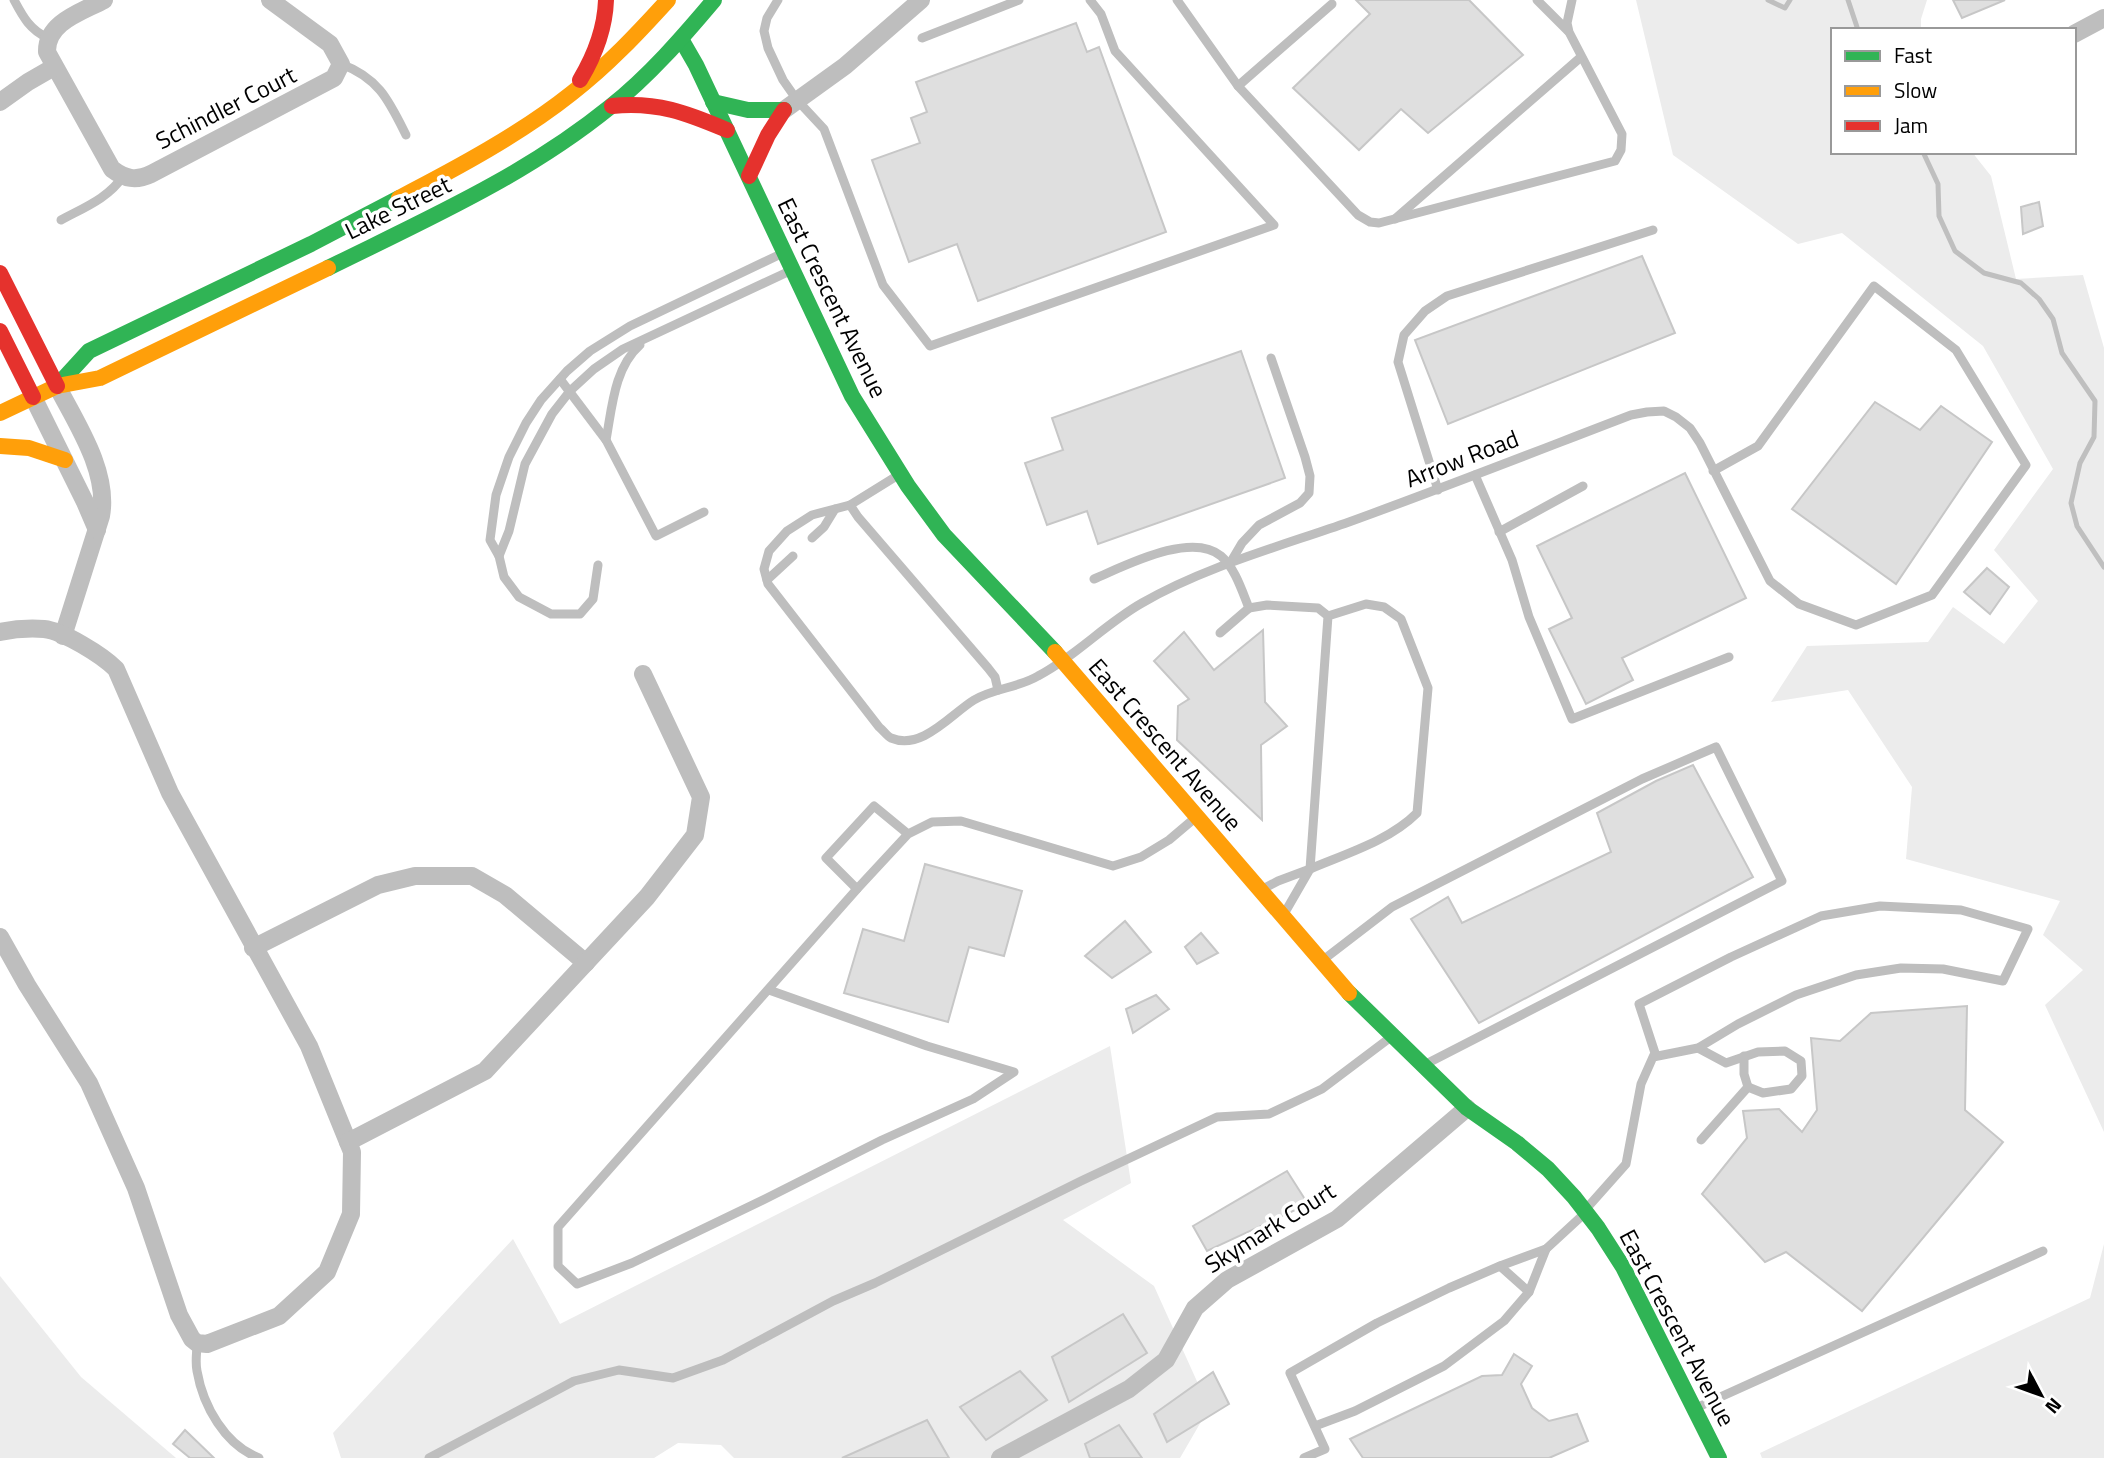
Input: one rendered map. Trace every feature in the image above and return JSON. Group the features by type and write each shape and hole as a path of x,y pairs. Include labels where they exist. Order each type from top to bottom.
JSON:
{"main road":[{"path":"570,95 585,72 599,42 606,0"},
{"name":"Lake Street","path":"57,386 89,351 395,201 507,137 570,95 669,15 714,0"},
{"name":"Lake Street","path":"0,413 57,386 100,378 459,204 533,163 612,106 669,15"},
{"name":"East Crescent Avenue","path":"669,15 727,130 852,396 901,474 944,535 1064,662 1352,995 1467,1108 1517,1143 1548,1169 1585,1211 1623,1267 1719,1458"},
{"path":"612,106 638,102 666,106 727,130"},
{"path":"713,102 761,111 791,105"},
{"path":"748,176 768,135 791,105"},
{"path":"0,273 57,386"},
{"path":"0,331 33,397"},
{"path":"0,446 29,448 65,460"}],"street":[{"path":"104,0 64,21 48,38 47,52 108,163 123,176"},
{"path":"270,0 330,44 341,64"},
{"path":"791,105 845,66 921,0"},
{"path":"2076,33 2104,18"},
{"name":"Schindler Court","path":"123,176 136,179 151,174 327,83 334,78 341,64"},
{"path":"0,102 54,67"},
{"path":"0,87 28,82"},
{"path":"57,386 94,462 102,483 103,504 63,636"},
{"path":"33,397 97,530"},
{"path":"0,632 46,629 103,656 116,668 170,793 309,1046 352,1152 351,1214 327,1272 279,1316 207,1344 197,1343 192,1339 179,1315 136,1188 89,1083 0,937"},
{"path":"348,1142 485,1071 647,897 695,835 701,797 643,674"},
{"path":"253,948 378,885 415,876 472,876 505,895 586,963"},
{"name":"Skymark Court","path":"1000,1458 1129,1389 1166,1360 1195,1308 1227,1280 1337,1219 1467,1108"}],"lane":[{"path":"14,0 29,25 38,34 48,38"},
{"path":"778,0 767,18 764,31 791,105 824,130 883,285 930,346 1274,225 1115,51 1101,14 1090,0"},
{"path":"922,38 1019,0"},
{"path":"1177,0 1238,86 1358,215 1370,222 1394,220 1615,161 1621,150 1622,134 1569,32 1567,23 1572,0"},
{"path":"1537,0 1569,32"},
{"path":"1238,86 1332,4"},
{"path":"1394,220 1581,57"},
{"path":"341,64 366,75 381,90 406,135"},
{"path":"61,220 105,195 123,176"},
{"path":"1438,490 1398,362 1404,335 1425,311 1447,296 1653,230"},
{"path":"598,565 593,598 580,614 551,614 519,597 504,577 499,556 490,540 496,495 509,457 526,423 541,400 590,351 630,326 785,253"},
{"path":"499,556 509,531 525,464 552,414 570,391 594,369 623,349 793,270"},
{"name":"Arrow Road","path":"767,580 880,727 891,738 912,740 930,734 975,699 1027,682 1064,662 1141,603 1187,580 1438,490 1631,415 1664,411 1690,428 1770,581 1799,604 1856,625 1932,595 2026,465 1956,350 1874,286 1758,446 1713,471"},
{"path":"606,440 619,377 633,351 647,340"},
{"path":"1229,565 1242,543 1259,525 1300,503 1309,493 1310,476 1305,457 1270,358"},
{"path":"560,379 606,440 656,536 704,512"},
{"path":"793,556 767,580 764,569 769,551 788,531 812,515 850,505 901,474"},
{"path":"1475,475 1512,560 1529,617 1572,719 1728,657"},
{"path":"1499,532 1583,486"},
{"path":"850,505 988,668 995,677 998,690"},
{"path":"812,538 824,527 835,509"},
{"path":"1094,579 1131,563 1184,547 1204,548 1219,555 1229,565 1249,608"},
{"path":"1261,891 1278,881 1371,843 1407,824 1417,813 1428,688 1401,619 1384,607 1366,604 1328,616"},
{"path":"1220,633 1249,608 1267,605 1318,608 1328,616"},
{"path":"1283,915 1310,869 1328,616"},
{"path":"1322,961 1392,907 1642,779 1716,747 1782,881 1423,1066"},
{"path":"857,889 826,858 874,806 908,834"},
{"path":"769,990 1014,1072 973,1099 894,1134 632,1263 577,1284 558,1266 558,1227 857,889 908,834 932,822 961,821 1113,866 1141,858 1170,840 1196,817"},
{"path":"1304,1458 1325,1449 1290,1373 1377,1323 1500,1266 1546,1249 1585,1211 1626,1164 1641,1084 1653,1057 1655,1053 1639,1004 1731,957 1821,916 1880,906 1961,910 2028,929 2003,981 1933,969 1901,968 1856,975 1797,995 1738,1024 1698,1048 1653,1057"},
{"path":"429,1458 574,1381 619,1370 673,1378 723,1360 833,1301 1217,1117 1269,1114 1322,1089 1392,1036"},
{"path":"1698,1048 1726,1063 1758,1052 1785,1051 1801,1061 1802,1076 1791,1089 1763,1093 1748,1087"},
{"path":"1744,1056 1744,1074 1748,1087"},
{"path":"1701,1140 1748,1087"},
{"path":"1315,1426 1355,1411 1444,1366 1504,1321 1529,1292 1546,1249"},
{"path":"1694,1409 2043,1251"},
{"path":"1500,1266 1529,1292"},
{"path":"197,1343 196,1369 211,1410 222,1429 237,1445 259,1458"}],"shaded area":[{"path":"1636,0 1927,0 1921,28 1831,28 1831,154 1974,154 1991,176 2016,279 2083,275 2104,348 2104,1132 2045,1005 2083,970 2043,935 2060,901 1906,859 1912,787 1848,690 1771,702 1807,646 1928,642 1953,607 2004,644 2038,601 1994,550 2053,469 1983,346 1842,233 1798,244 1673,155"},
{"path":"1110,1046 1131,1183 1063,1220 1154,1286 1209,1408 1180,1458 734,1458 721,1445 678,1443 654,1458 341,1458 333,1433 513,1239 560,1324"},
{"path":"2104,1244 2104,1458 1762,1458 1760,1453 2090,1298"},
{"path":"0,1276 81,1377 176,1458 0,1458"}],"building":[{"path":"1356,0 1469,0 1523,55 1428,133 1401,109 1359,150 1293,88 1370,14"},
{"path":"1953,0 2005,0 1962,18"},
{"path":"1076,23 1087,52 1099,47 1166,232 978,301 957,244 909,262 872,160 920,143 911,118 927,112 916,82"},
{"path":"2039,202 2043,226 2023,234 2021,207"},
{"path":"1642,256 1675,333 1448,424 1415,340"},
{"path":"1241,351 1285,478 1098,544 1087,511 1047,525 1025,463 1063,450 1052,418"},
{"path":"1875,402 1920,430 1941,406 1992,442 1896,584 1792,509"},
{"path":"1685,473 1746,598 1622,658 1633,680 1586,704 1549,629 1572,618 1537,546"},
{"path":"1987,568 2009,587 1990,614 1964,592"},
{"path":"1263,630 1265,702 1287,726 1261,745 1262,820 1177,740 1178,706 1189,699 1154,661 1184,632 1214,670"},
{"path":"1693,765 1753,877 1479,1023 1411,919 1448,897 1462,923 1611,852 1597,813 1656,781"},
{"path":"925,864 1022,891 1004,956 969,947 948,1022 844,993 863,929 904,941"},
{"path":"1125,921 1151,952 1112,978 1085,956"},
{"path":"1201,933 1218,953 1197,964 1185,947"},
{"path":"1156,995 1169,1009 1133,1033 1126,1009"},
{"path":"1967,1006 1965,1110 2003,1142 1862,1311 1786,1252 1765,1262 1702,1194 1747,1138 1743,1111 1779,1109 1802,1132 1817,1110 1811,1038 1840,1041 1871,1013"},
{"path":"1287,1171 1308,1204 1207,1251 1193,1226"},
{"path":"1123,1314 1147,1353 1069,1402 1052,1357"},
{"path":"1514,1354 1532,1366 1521,1384 1532,1408 1549,1421 1577,1414 1588,1441 1549,1458 1363,1458 1350,1439 1482,1376 1502,1375"},
{"path":"1020,1371 1047,1400 986,1440 960,1407"},
{"path":"1213,1372 1229,1404 1167,1442 1154,1414"},
{"path":"927,1420 949,1458 842,1458"},
{"path":"1119,1425 1142,1458 1090,1458 1085,1444"},
{"path":"185,1430 214,1458 190,1458 173,1444"}],"waterway":[{"path":"1768,0 1785,8 1790,0"},
{"path":"1848,0 1857,28"},
{"path":"1924,154 1938,184 1939,216 1955,251 1984,273 2021,283 2039,299 2053,319 2062,353 2095,401 2094,437 2080,463 2071,503 2077,526 2104,567"}],"traffic: fast":[{"path":"328,268 474,195 544,155 638,83 714,0"},
{"path":"681,39 696,65 852,396 908,486 944,535 1055,652"},
{"path":"713,102 748,110 784,110"},
{"path":"57,386 89,351 311,244 399,198"},
{"path":"1349,993 1467,1108 1517,1143 1548,1169 1574,1197 1623,1267 1719,1458"}],"traffic: slow":[{"path":"399,198 489,149 553,108 610,60 668,0"},
{"path":"0,413 57,386 100,378 328,268"},
{"path":"0,446 29,448 65,460"},
{"path":"1055,652 1349,993"}],"traffic: jam":[{"path":"580,80 598,42 606,0"},
{"path":"612,106 657,107 698,118 727,130"},
{"path":"749,176 768,135 784,110"},
{"path":"0,273 57,386"},
{"path":"0,331 33,397"}]}
